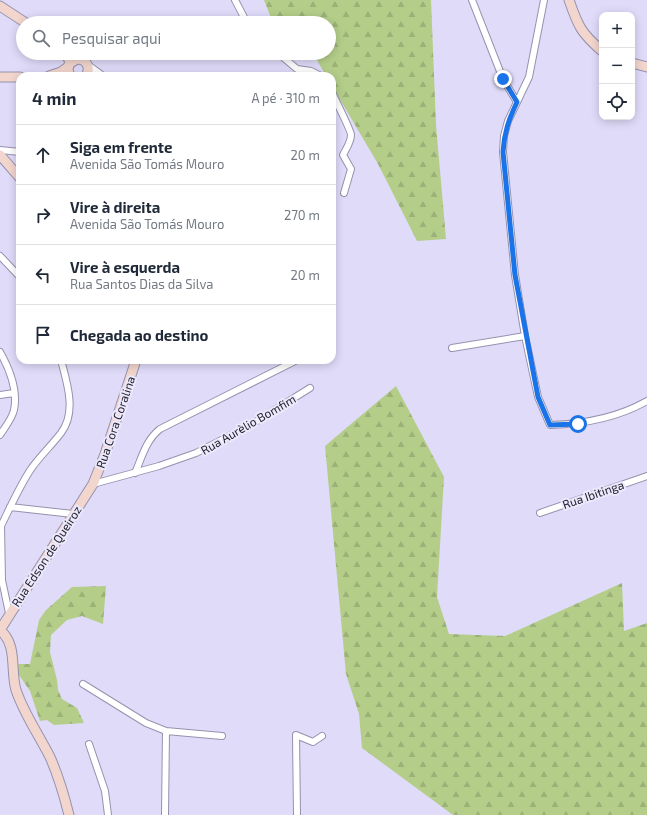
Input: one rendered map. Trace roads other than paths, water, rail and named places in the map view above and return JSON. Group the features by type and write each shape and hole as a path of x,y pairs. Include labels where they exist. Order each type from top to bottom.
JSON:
{"street":[{"path":"235,0 243,16"},
{"path":"472,0 503,79 517,102"},
{"path":"544,0 529,76 508,121 504,136 503,152 515,275 538,397 550,425 578,424 608,417 647,401"},
{"path":"569,0 576,23 585,36 599,48"},
{"path":"0,6 16,16"},
{"path":"80,60 85,62 98,72"},
{"path":"286,60 296,69 314,72"},
{"path":"85,62 88,72"},
{"path":"61,72 71,64"},
{"path":"635,64 647,67"},
{"path":"0,76 16,77"},
{"path":"336,102 351,133 350,141 343,155 351,169 344,194"},
{"path":"0,150 16,152"},
{"path":"0,155 16,172"},
{"path":"0,256 16,273"},
{"path":"452,348 526,336"},
{"path":"0,352 6,362 14,393 14,410 0,435"},
{"path":"9,613 2,580 1,527 31,468 61,433 66,423 69,411 69,397 62,364"},
{"name":"Rua Cora Coralina","path":"92,484 105,454 135,364"},
{"path":"135,473 148,442 160,429 289,364"},
{"name":"Rua Aurèlio Bomfim","path":"92,484 135,473 196,453 249,426 310,388"},
{"path":"0,395 14,393"},
{"name":"Rua Ibitinga","path":"540,513 647,476"},
{"name":"Rua Edson de Queiroz","path":"0,630 9,613 92,484"},
{"path":"10,507 73,514"},
{"path":"0,630 8,636 11,648 16,690 50,757 60,782 69,815"},
{"path":"83,684 146,723 166,731 222,736"},
{"path":"165,815 166,731"},
{"path":"297,815 296,735 314,742 322,736"},
{"path":"89,744 105,792 108,815"}]}
